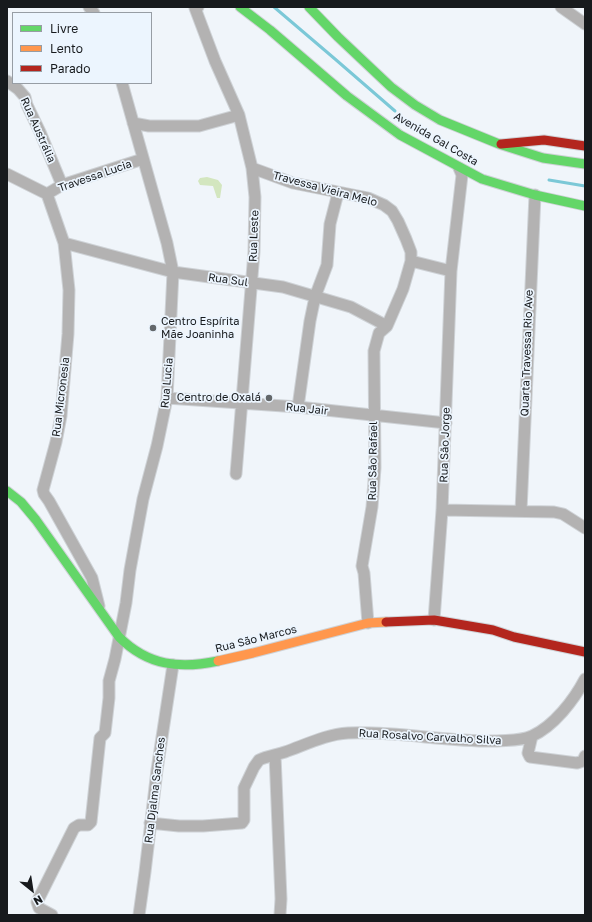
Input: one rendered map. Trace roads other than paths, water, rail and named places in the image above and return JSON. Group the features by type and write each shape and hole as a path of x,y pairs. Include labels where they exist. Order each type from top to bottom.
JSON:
{"main road":[{"name":"Avenida Gal Costa","path":"240,7 270,30 347,96 400,135 482,179 535,195 585,206"},
{"name":"Avenida Gal Costa","path":"309,7 367,66 391,87 440,120 499,144 543,158 585,164"},
{"path":"499,144 544,140 585,146"},
{"name":"Rua São Marcos","path":"7,491 21,502 36,520 119,637 139,654 173,665 208,663 368,623 434,620 493,630 514,637 585,652"}],"street":[{"path":"561,7 585,24"},
{"name":"Rua Leste","path":"197,8 215,61 240,115 252,168 255,197 256,224 236,474"},
{"name":"Rua Austrália","path":"7,81 24,97 62,185"},
{"name":"Rua Lucia","path":"52,915 37,906 37,902 74,828 79,825 88,825 91,822 100,738 105,733 106,727 109,698 108,681 115,659 141,512 167,398 173,272 167,243 122,84"},
{"path":"133,123 149,126 199,126 240,115"},
{"name":"Travessa Lucia","path":"47,194 62,185 144,159"},
{"name":"Travessa Vieira Melo","path":"252,168 293,182 338,193 368,198 384,205 392,211 398,221 411,252 411,261 403,289 387,326"},
{"name":"Rua São Jorge","path":"434,620 442,510 451,271 462,175 459,168"},
{"path":"7,174 47,194"},
{"path":"298,407 310,321 315,297 327,265 330,224 338,193"},
{"name":"Rua Micronesia","path":"47,194 64,243 69,290 68,334 61,416 56,442 43,490 92,578 100,611"},
{"name":"Quarta Travessa Rio Ave","path":"521,511 535,195"},
{"name":"Rua Sul","path":"64,243 173,272 283,287 352,307 387,326"},
{"path":"411,261 451,271"},
{"name":"Rua São Rafael","path":"368,623 364,573 362,566 372,507 374,476 374,351 379,333 387,326"},
{"name":"Rua Jair","path":"167,398 298,407 446,423"},
{"path":"442,510 554,512 563,514 585,528"},
{"name":"Rua Djalma Sanches","path":"139,915 157,770 173,665"},
{"name":"Rua Rosalvo Carvalho Silva","path":"150,823 179,826 242,823 244,820 244,788 259,760 332,736 347,733 369,733 467,741 519,740 532,736 553,722 576,694 585,679"},
{"path":"532,736 528,753 530,757 578,763 583,761 585,756"},
{"path":"275,755 281,899 280,915"}],"waterway":[{"path":"274,7 395,111"},
{"path":"549,180 585,186"}],"place":[{"name":"Centro Espírita Mãe Joaninha","path":"153,328"},
{"name":"Centro de Oxalá","path":"269,398"}]}
